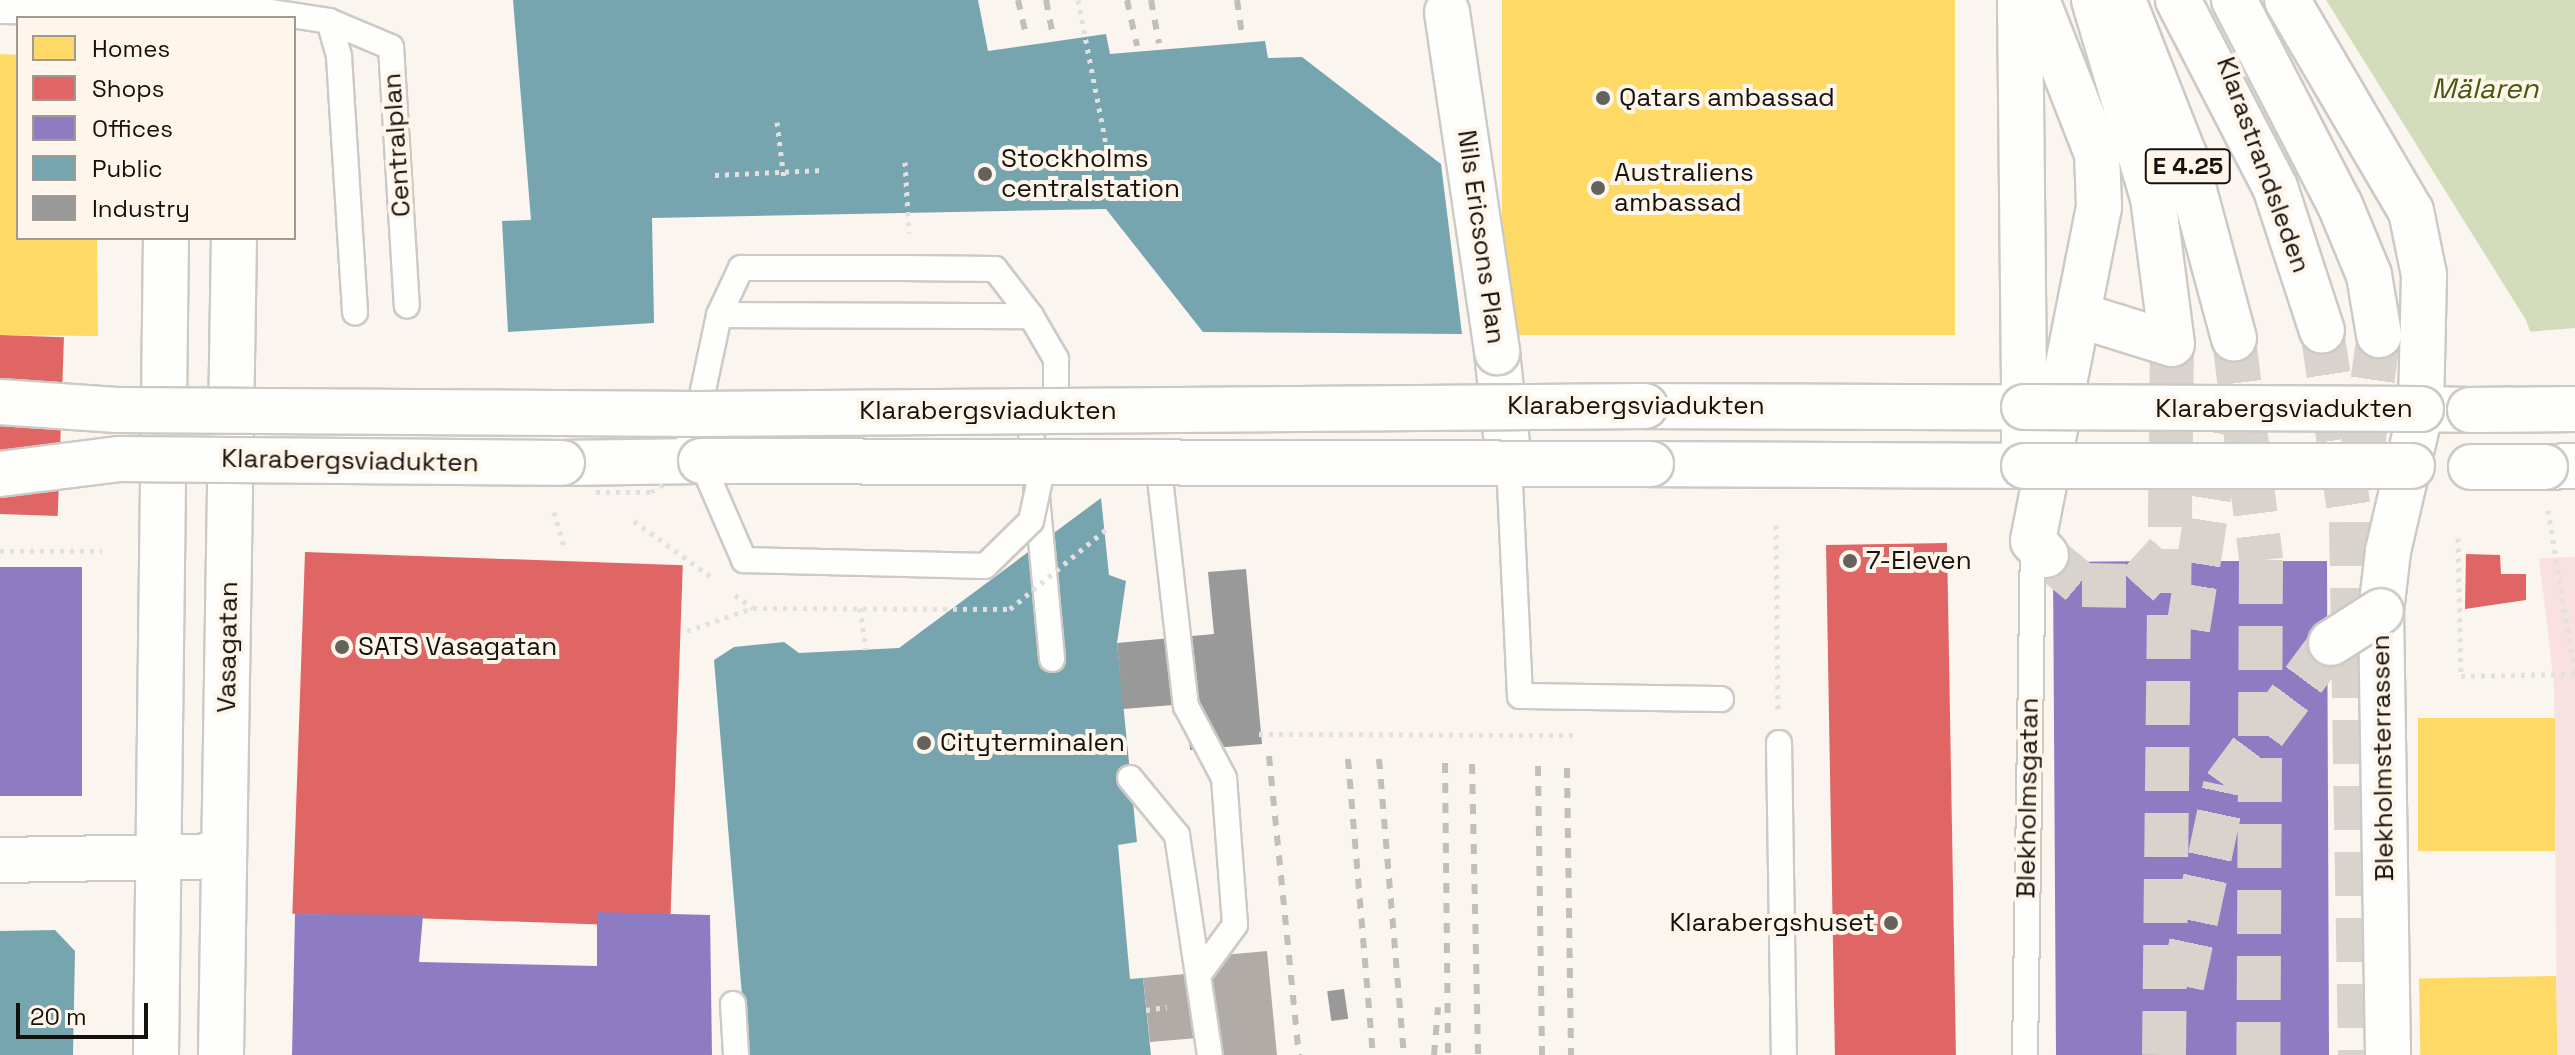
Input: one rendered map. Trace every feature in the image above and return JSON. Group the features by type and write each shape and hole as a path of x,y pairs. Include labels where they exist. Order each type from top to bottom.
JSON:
{"main road":[{"path":"2082,316 2172,344 2153,198 2094,0"},
{"name":"E 4.25","path":"2123,0 2185,157 2234,339"},
{"name":"E 4.25","path":"2178,0 2275,187"},
{"name":"Klarastrandsleden","path":"2202,0 2275,187 2322,331"},
{"path":"2234,0 2340,205 2369,275 2379,335"},
{"name":"Blekholmsterrassen","path":"2287,0 2411,211 2424,275 2421,409 2412,466 2389,539 2381,611 2388,1055"},
{"path":"0,1 239,8"},
{"path":"2025,2 2097,154 2099,207 2040,548"},
{"path":"2024,466 2025,2"},
{"name":"Nils Ericsons Plan","path":"1442,4 1505,406 1509,463"},
{"path":"156,1055 166,240"},
{"name":"Vasagatan","path":"221,1055 234,240"},
{"name":"Klarabergsviadukten","path":"0,402 117,410 698,414 1043,431 1158,461 2575,466"},
{"name":"Klarabergsviadukten","path":"0,474 118,459 701,461 1043,431 1155,409 1505,406 2575,409"},
{"path":"1155,409 1158,461"},
{"path":"698,414 701,461"},
{"path":"2331,643 2381,611"},
{"path":"0,860 224,856"}],"lane":[{"name":"Centralplan","path":"239,8 294,16"},
{"name":"Centralplan","path":"296,16 329,21 391,47 407,306"},
{"path":"329,21 339,57 355,313"},
{"path":"698,414 719,315 741,268 995,269 1031,316 1056,359 1031,521 985,566 744,560 701,461"},
{"path":"719,315 1031,316"},
{"path":"1043,431 1052,659"},
{"path":"1158,461 1186,706 1225,793 1235,925 1202,970"},
{"path":"1509,463 1520,696 1721,699"},
{"name":"Blekholmsgatan","path":"2025,1055 2040,548"},
{"path":"1779,743 1784,1055"},
{"path":"1130,778 1177,835 1202,970 1210,1055"},
{"path":"733,1004 736,1055"}],"path":[{"path":"1078,0 1110,164"},
{"path":"777,122 784,179"},
{"path":"905,162 910,234"},
{"path":"715,175 823,170"},
{"path":"2458,538 2461,676 2575,674 2547,505"},
{"path":"554,512 564,546"},
{"path":"1776,525 1779,743"},
{"path":"0,551 102,551"},
{"path":"687,631 753,608"},
{"path":"860,608 866,650"},
{"path":"1259,734 1590,735"}],"shaded area":[{"path":"2575,557 2575,1055 2557,1055 2554,683 2539,558"}],"water":[{"name":"Mälaren","path":"2326,0 2575,0 2575,457 2526,320"}],"pier":[{"path":"2575,328 2575,461 2526,332"}],"building: Homes":[{"path":"1502,0 1955,0 1955,335 1502,335"},
{"path":"0,54 16,55 16,240 97,240 98,336 0,335"},
{"path":"2418,718 2555,718 2555,851 2418,851"},
{"path":"2556,976 2557,1055 2420,1055 2419,978"}],"building: Shops":[{"path":"0,335 64,337 58,516 0,514"},
{"name":"Klarabergshuset","path":"1947,543 1956,1055 1835,1055 1826,545"},
{"path":"305,552 683,565 670,927 292,914"},
{"path":"2466,554 2500,555 2501,574 2526,574 2526,600 2465,609"}],"building: Offices":[{"path":"2327,561 2329,1055 2056,1055 2053,562"},
{"path":"0,567 82,567 82,796 0,796"},
{"path":"1074,663 1082,780 1048,782 1040,665"},
{"path":"597,912 710,915 712,1055 292,1055 295,914 423,915 419,962 597,966"}],"building: Public":[{"name":"Stockholms centralstation","path":"513,0 978,0 988,51 1106,34 1110,54 1265,41 1268,58 1302,57 1441,164 1462,334 1203,332 1106,209 652,218 654,323 508,332 502,221 531,220"},
{"name":"Cityterminalen","path":"1101,498 1109,575 1126,581 1117,643 1137,842 1118,845 1130,979 1143,978 1151,1055 747,1055 714,660 734,647 784,642 799,653 899,648"},
{"path":"55,930 75,951 73,1055 0,1055 0,931"}],"building: Industry":[{"path":"1246,569 1262,744 1190,750 1186,704 1123,709 1117,643 1214,634 1208,572"},
{"path":"1344,989 1348,1019 1331,1021 1327,991"}],"building: Other":[{"path":"1267,951 1277,1055 1223,1055 1221,1036 1150,1042 1143,978 1215,971 1213,956"}],"tunnel":[{"path":"2322,331 2351,522 2360,1055"},
{"path":"2363,445 2379,335"},
{"path":"2234,339 2261,560 2258,1055"},
{"path":"2164,1055 2172,344"},
{"path":"2188,629 2220,428"},
{"path":"2046,555 2082,585 2137,586 2167,553"},
{"path":"2182,986 2225,786 2331,643"}],"railway":[{"path":"1018,0 1026,36"},
{"path":"1046,0 1052,30"},
{"path":"1127,0 1137,46"},
{"path":"1151,0 1159,43"},
{"path":"1237,0 1242,34"},
{"path":"1269,756 1299,1055"},
{"path":"1348,759 1373,1055"},
{"path":"1379,759 1404,1055"},
{"path":"1445,763 1448,1055"},
{"path":"1472,764 1478,1055"},
{"path":"1538,766 1542,1055"},
{"path":"1567,768 1571,1055"},
{"path":"1434,1055 1438,1007"}],"place":[{"name":"Qatars ambassad","path":"1603,98"},
{"name":"Stockholms centralstation","path":"985,174"},
{"name":"Australiens ambassad","path":"1598,188"},
{"name":"7-Eleven","path":"1850,561"},
{"name":"SATS Vasagatan","path":"342,647"},
{"name":"Cityterminalen","path":"924,743"},
{"name":"Klarabergshuset","path":"1891,923"}]}
